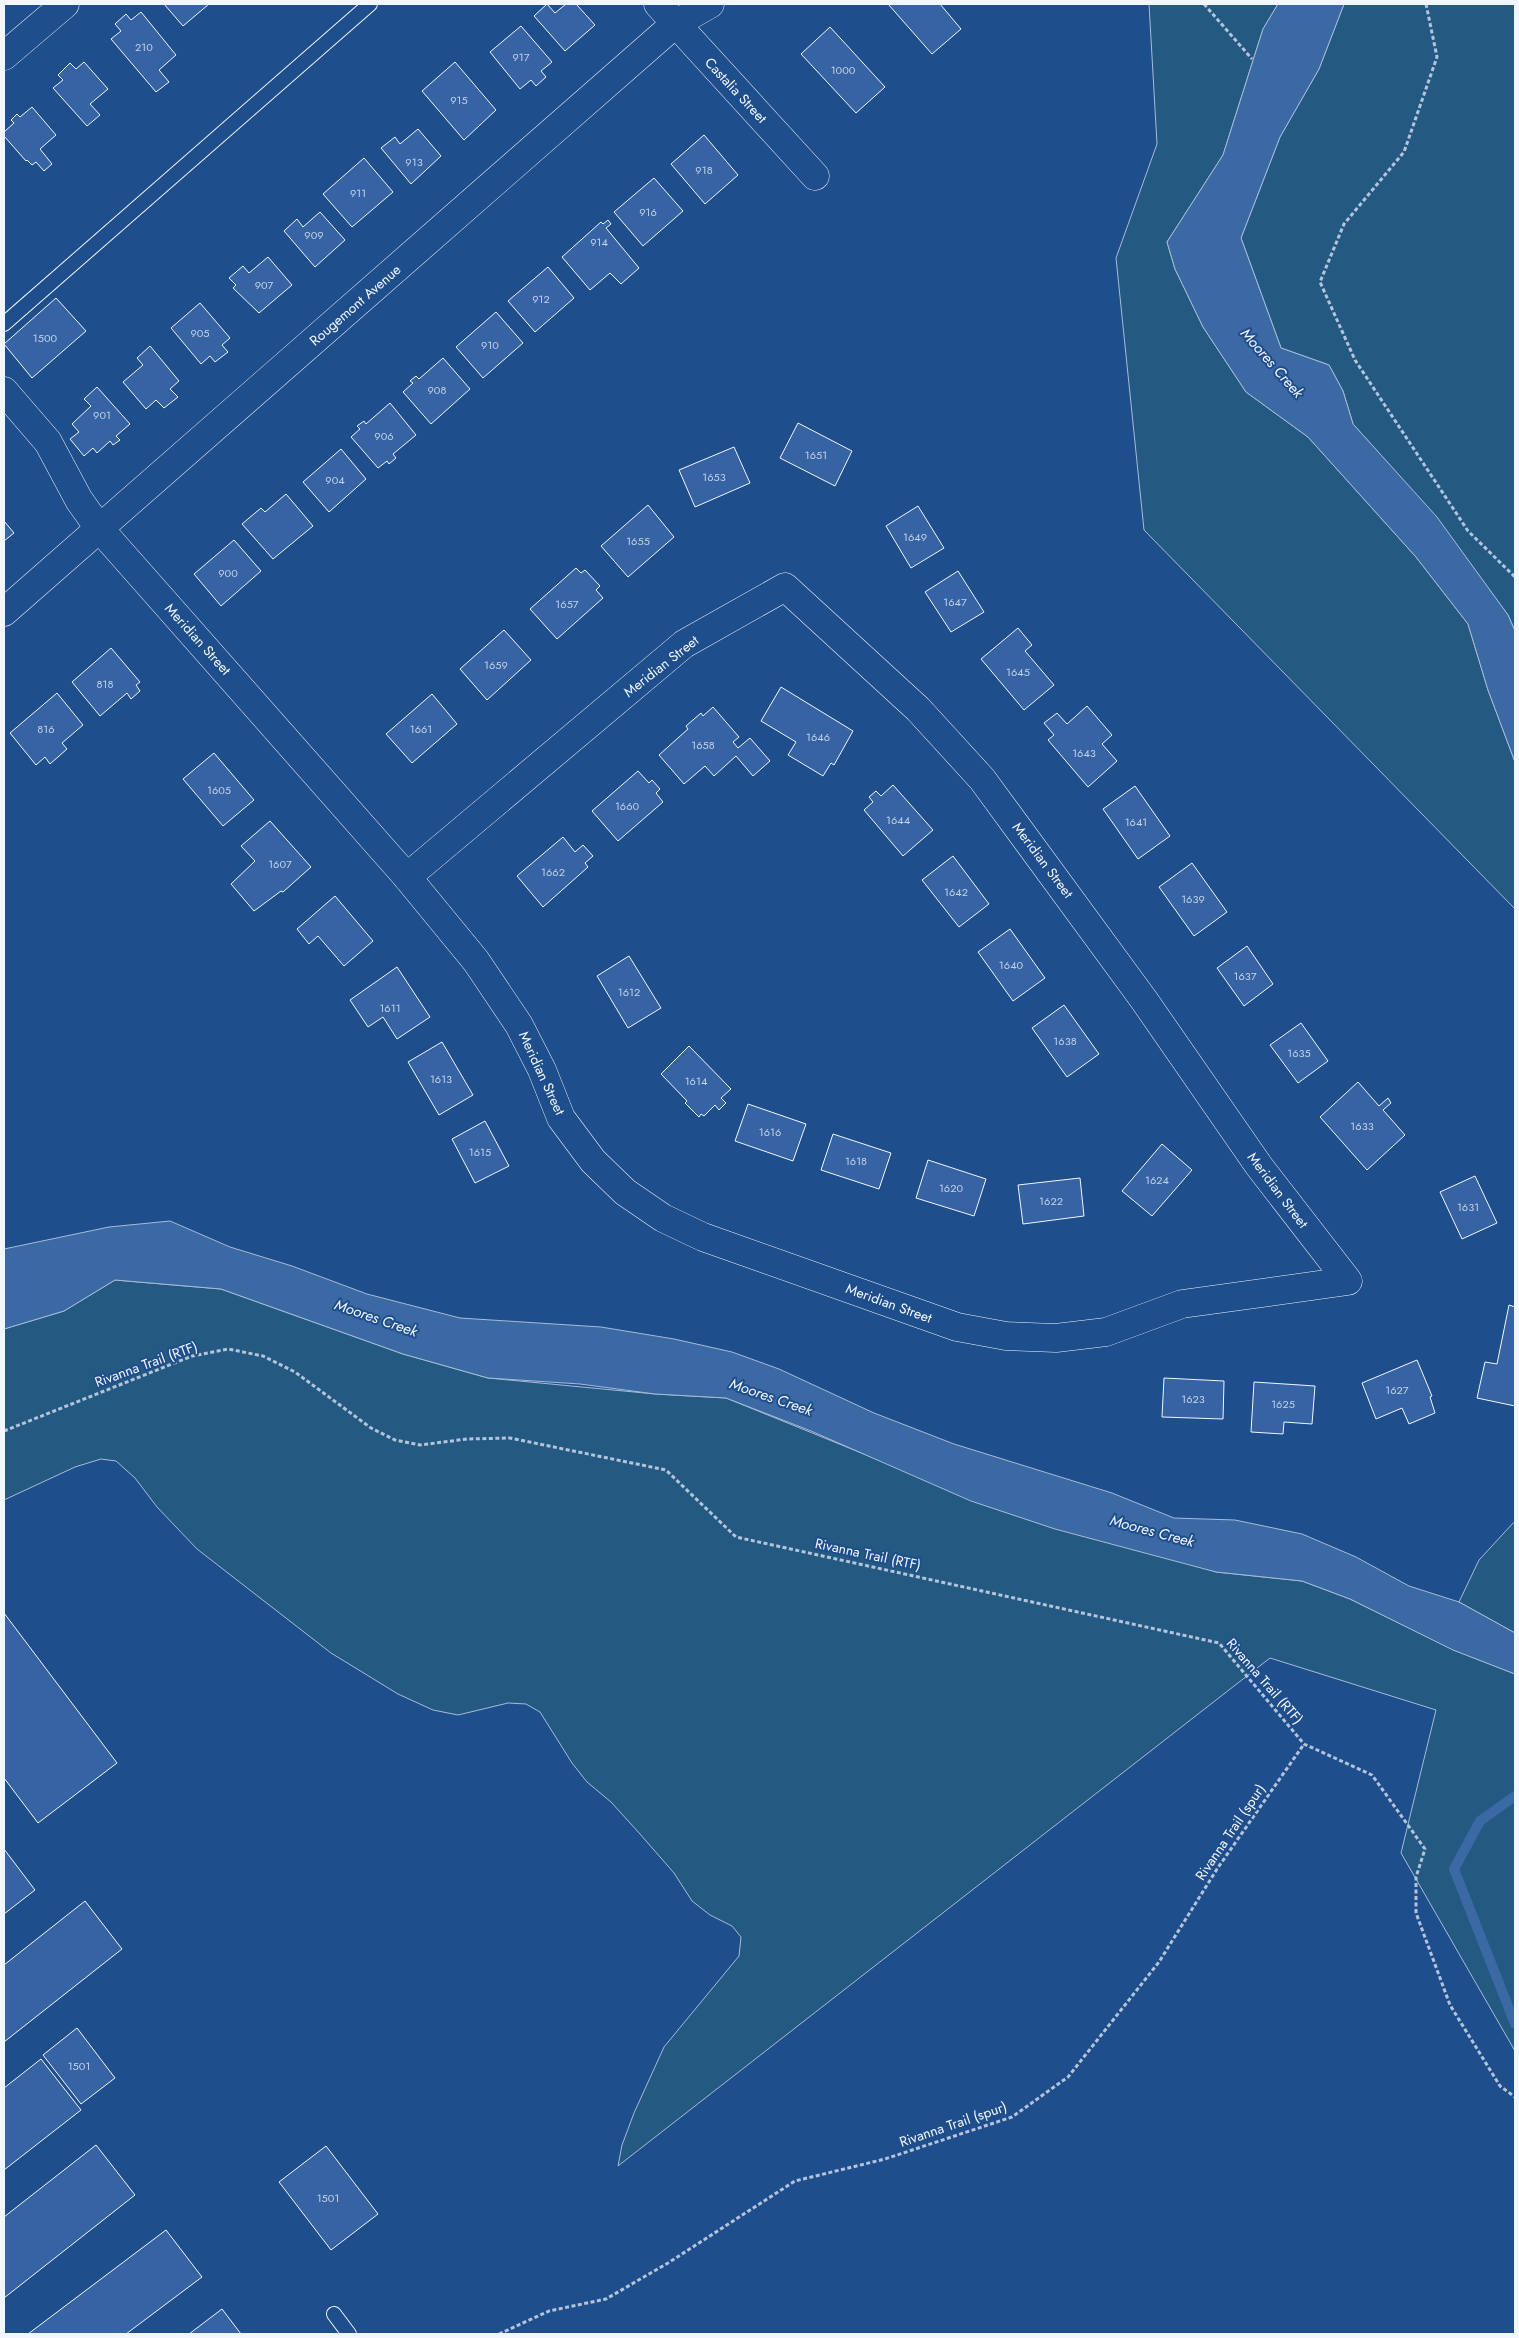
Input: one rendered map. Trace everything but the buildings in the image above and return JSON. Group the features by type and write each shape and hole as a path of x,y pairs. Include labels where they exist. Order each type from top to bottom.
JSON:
{"street":[{"path":"4,56 65,4"},
{"name":"Castalia Street","path":"658,4 815,176"},
{"name":"Rougemont Avenue","path":"4,612 676,24 710,4"},
{"name":"Meridian Street","path":"4,391 48,442 79,500 99,528 407,877 476,961 519,1025 542,1070 561,1118 593,1161 625,1192 662,1218 703,1237 956,1327 1006,1336 1056,1338 1106,1332 1182,1304 1348,1281 1259,1166 1144,1000 982,779 918,709 785,587 684,644 407,877"}],"lane":[{"path":"4,324 370,4"},
{"path":"334,2314 349,2334"}],"path":[{"path":"1204,4 1252,59"},
{"path":"1426,4 1437,57 1404,152 1344,224 1320,282 1355,360 1435,483 1468,532 1515,577"},
{"name":"Rivanna Trail (RTF)","path":"4,1430 192,1356 228,1349 262,1356 295,1372 371,1428 395,1440 420,1445 467,1439 510,1438 666,1470 736,1537 1219,1643 1304,1744 1372,1775 1425,1849 1416,1877 1416,1913 1450,2004 1500,2086 1515,2097"},
{"name":"Rivanna Trail (spur)","path":"499,2334 549,2311 606,2299 668,2263 795,2181 886,2160 1012,2117 1068,2077 1159,1962 1217,1868 1304,1744"}],"shaded area":[{"path":"1149,4 1278,4 1263,29 1223,155 1167,242 1175,269 1203,327 1246,392 1308,437 1416,557 1468,624 1488,690 1515,762 1515,909 1144,530 1116,258 1157,144"},
{"path":"1344,4 1515,4 1515,631 1508,615 1437,518 1353,424 1343,391 1329,365 1281,348 1241,238 1280,137 1319,69"},
{"path":"115,1280 221,1289 403,1354 488,1378 655,1394 726,1398 891,1465 1216,1572 1302,1581 1350,1599 1454,1650 1515,1674 1515,2051 1401,1853 1436,1710 1270,1658 618,2166 622,2145 634,2113 664,2047 739,1956 741,1937 732,1926 710,1915 692,1901 674,1873 640,1834 611,1802 587,1782 572,1763 540,1712 526,1704 508,1703 458,1715 433,1710 398,1694 331,1653 197,1549 157,1507 135,1478 116,1461 101,1459 75,1467 4,1500 4,1329 64,1311"},
{"path":"1515,1521 1515,1633 1459,1602 1479,1560"}],"water":[{"name":"Moores Creek","path":"1278,4 1344,4 1319,69 1280,137 1241,238 1281,348 1329,365 1343,391 1353,424 1437,517 1508,615 1515,631 1515,762 1488,690 1468,624 1416,557 1308,437 1246,392 1203,327 1175,269 1167,242 1223,155 1263,29"},
{"name":"Moores Creek","path":"170,1221 230,1247 292,1266 367,1294 460,1318 601,1327 674,1339 732,1352 779,1369 874,1413 954,1444 1112,1493 1174,1518 1235,1520 1302,1534 1356,1557 1409,1586 1459,1602 1515,1633 1515,1674 1453,1650 1350,1599 1302,1581 1216,1572 1055,1529 971,1501 811,1431 726,1398 655,1394 580,1384 488,1378 403,1354 221,1289 115,1280 64,1311 4,1329 4,1249 109,1227"}],"waterway":[{"path":"1515,1796 1480,1821 1454,1869 1515,2024"}]}
